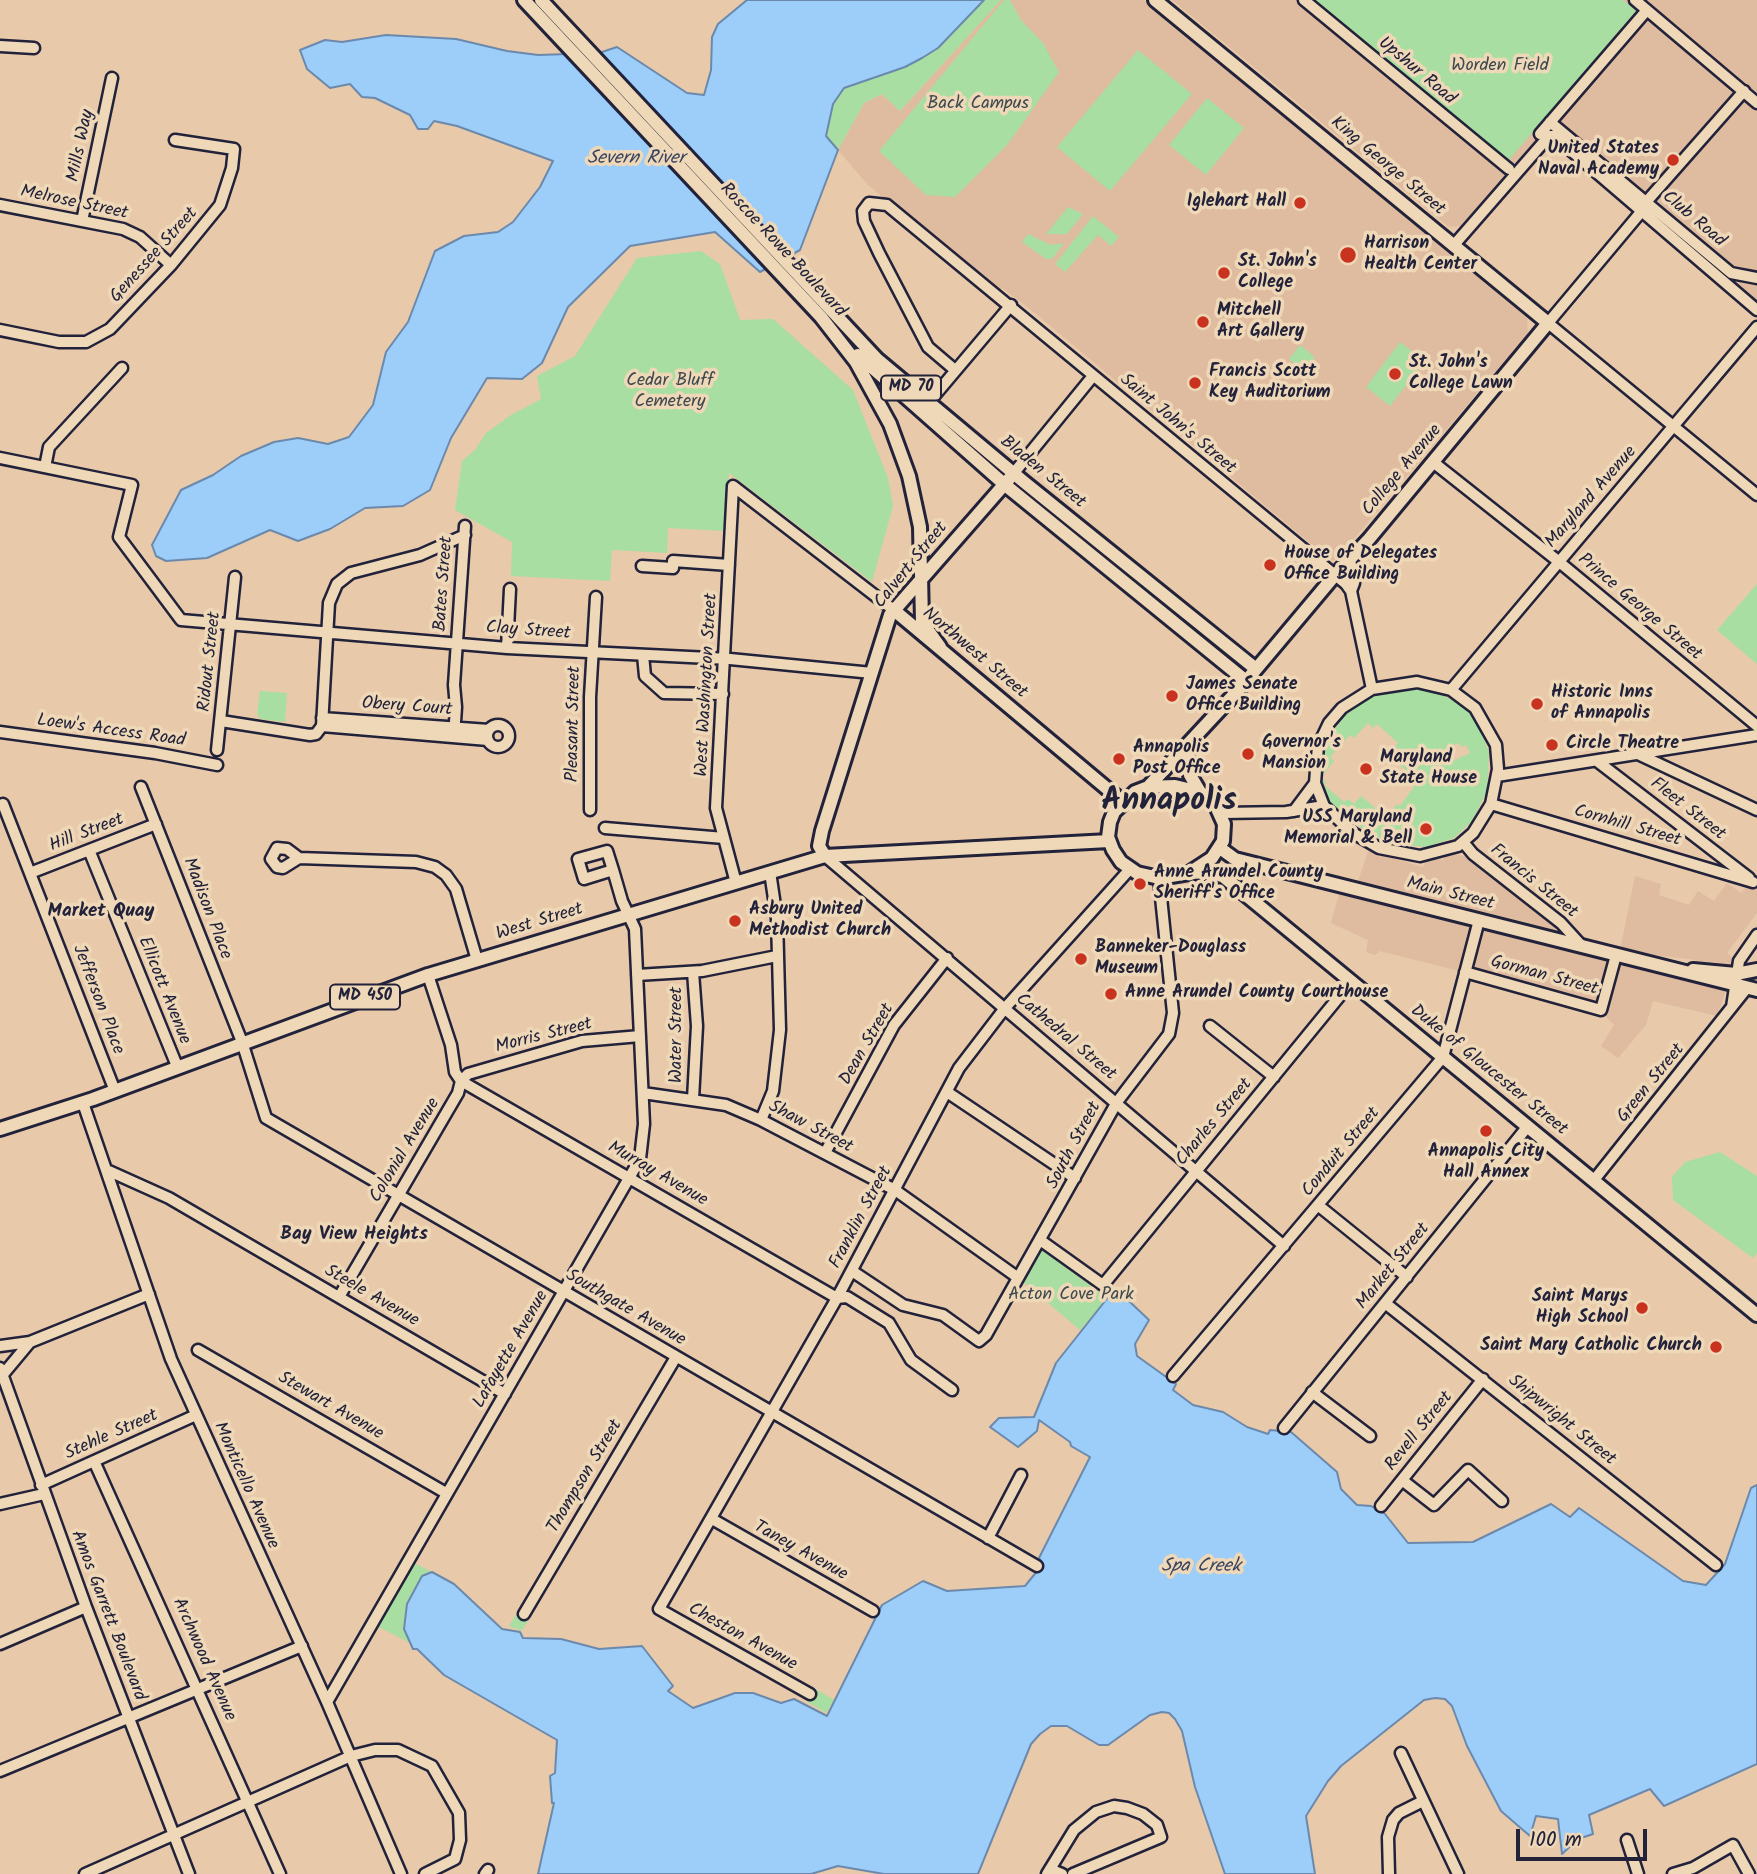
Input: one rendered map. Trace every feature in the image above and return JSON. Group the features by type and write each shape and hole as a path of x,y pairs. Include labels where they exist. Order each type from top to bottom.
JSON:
{"main road":[{"name":"Roscoe Rowe Boulevard","path":"524,0 554,23 811,298 875,393 898,441 909,475 920,527 922,622 940,647"},
{"name":"Roscoe Rowe Boulevard","path":"541,0 554,23"},
{"name":"King George Street","path":"1155,0 1548,323"},
{"name":"Bladen Street","path":"811,298 877,359 1013,474 1256,669"},
{"name":"College Avenue","path":"1148,787 1246,681 1433,463 1548,323"},
{"name":"Bladen Street","path":"833,331 887,384 1004,484 1246,681"},
{"name":"Calvert Street","path":"825,856 819,846 822,831 890,615 1013,474"},
{"name":"Northwest Street","path":"895,611 1123,802"},
{"path":"1186,748 1190,775 1200,792 1222,813 1224,833 1220,848 1204,865 1189,873 1159,878 1130,869 1117,857 1109,841 1110,822 1123,802 1148,787 1175,786 1200,792"},
{"name":"West Street","path":"0,1129 83,1103 428,975 825,856 1109,841"},
{"name":"Main Street","path":"1220,848 1235,859 1675,970 1744,984 1757,970"},
{"name":"Duke of Gloucester Street","path":"1189,873 1219,875 1756,1311"}],"street":[{"name":"Upshur Road","path":"1304,0 1509,169"},
{"path":"1635,0 1757,103"},
{"path":"1454,245 1544,135 1550,122 1647,10"},
{"path":"0,46 34,48"},
{"name":"Mills Way","path":"82,221 112,78"},
{"path":"1647,201 1744,92"},
{"name":"Club Road","path":"1550,122 1731,273 1757,278"},
{"path":"1544,135 1554,136 1757,310"},
{"name":"Genessee Street","path":"0,330 59,342 86,342 110,329 171,265 219,205 232,168 234,149 175,140"},
{"name":"Saint John's Street","path":"956,370 928,346 863,222 866,207 874,202 887,205 997,299 1006,301 1351,591"},
{"name":"Melrose Street","path":"0,205 123,229 140,237 171,265"},
{"name":"College Avenue","path":"1548,323 1641,212"},
{"path":"935,395 1006,301"},
{"name":"King George Street","path":"1548,323 1672,428 1757,495"},
{"name":"Maryland Avenue","path":"1451,690 1757,327"},
{"path":"0,458 45,467 49,447 122,368"},
{"name":"Calvert Street","path":"1013,474 1093,376"},
{"name":"Prince George Street","path":"1433,463 1558,561 1757,726"},
{"name":"Clay Street","path":"45,467 132,485 119,537 181,620 230,627 507,648 724,659 872,673"},
{"name":"West Washington Street","path":"733,486 716,808 736,883"},
{"name":"Northwest Street","path":"733,486 895,611"},
{"name":"Bates Street","path":"327,634 329,603 337,584 351,573 420,555 465,531 454,732"},
{"path":"1350,559 1354,583 1351,591 1372,689"},
{"path":"642,566 673,568 673,561 729,565"},
{"name":"Ridout Street","path":"218,750 235,578"},
{"path":"507,648 510,589"},
{"name":"Pleasant Street","path":"590,810 596,597"},
{"path":"322,722 327,634"},
{"path":"643,655 645,676 664,693 723,694"},
{"path":"1418,682 1451,690 1468,702 1486,723 1496,745 1497,776 1491,804 1474,832 1463,842 1429,855 1390,852 1353,833 1324,806 1315,783 1318,746 1329,723 1342,708 1372,689 1418,682"},
{"name":"Obery Court","path":"221,721 310,735 316,734 322,722 488,735"},
{"name":"Loew's Access Road","path":"0,732 155,753 217,765"},
{"path":"1497,776 1757,735"},
{"path":"1639,754 1757,810"},
{"name":"Fleet Street","path":"1597,761 1755,883"},
{"path":"1294,811 1315,783"},
{"name":"Madison Place","path":"141,786 242,1042"},
{"name":"Jefferson Place","path":"3,804 115,1091"},
{"name":"Cornhill Street","path":"1491,804 1755,883"},
{"path":"1222,813 1294,811 1324,806"},
{"name":"Hill Street","path":"30,873 156,824"},
{"path":"605,828 724,838"},
{"name":"Francis Street","path":"1463,842 1473,853 1561,923 1582,946"},
{"name":"Ellicott Avenue","path":"89,850 177,1066"},
{"name":"Cathedral Street","path":"825,856 1284,1246"},
{"path":"299,858 416,862 435,867 456,889 477,960"},
{"name":"Franklin Street","path":"659,1609 837,1298 972,1049 1005,1008 1130,869"},
{"name":"Lafayette Avenue","path":"327,1702 630,1178 643,1148 635,929 613,870"},
{"path":"761,1119 775,1078 780,1019 775,906 769,872"},
{"name":"South Street","path":"852,1271 903,1305 943,1315 979,1341 986,1335 1117,1102 1163,1043 1172,1025 1159,878"},
{"name":"Conduit Street","path":"1173,1376 1443,1057 1479,920"},
{"path":"1744,984 1739,961 1757,935"},
{"path":"637,975 693,972 777,956"},
{"name":"Gorman Street","path":"1465,972 1601,1010 1616,956"},
{"name":"Dean Street","path":"825,1153 894,1025 947,958"},
{"name":"Water Street","path":"693,972 697,1026 693,1099"},
{"path":"428,975 451,1045 456,1075 461,1081"},
{"name":"Charles Street","path":"1040,1240 1103,1285 1352,981"},
{"name":"Green Street","path":"1594,1180 1732,1007 1744,984"},
{"path":"1210,1026 1274,1077"},
{"name":"Morris Street","path":"461,1081 468,1074 582,1041 640,1036"},
{"name":"Southgate Avenue","path":"242,1042 266,1118 1037,1566"},
{"name":"Murray Avenue","path":"461,1081 837,1298 847,1297 888,1323 911,1360 952,1390"},
{"name":"Colonial Avenue","path":"339,1297 455,1100 461,1081"},
{"path":"947,1092 1075,1178"},
{"name":"Shaw Street","path":"643,1093 726,1104 761,1119 895,1190 1017,1277"},
{"name":"Monticello Avenue","path":"83,1103 109,1171 170,1359 351,1756 398,1873"},
{"name":"Market Street","path":"1284,1428 1528,1126"},
{"name":"Steele Avenue","path":"109,1171 169,1198 505,1394"},
{"path":"1319,1206 1407,1277"},
{"path":"0,1346 30,1342 149,1294"},
{"name":"Shipwright Street","path":"1385,1303 1716,1565"},
{"path":"1,1374 30,1342"},
{"name":"Stewart Avenue","path":"198,1350 446,1493"},
{"name":"Thompson Street","path":"524,1614 676,1357"},
{"name":"Amos Garrett Boulevard","path":"1,1374 86,1607 189,1874"},
{"name":"Revell Street","path":"1381,1506 1483,1379"},
{"path":"1312,1392 1370,1436"},
{"name":"Stehle Street","path":"0,1504 43,1489 94,1461 196,1415"},
{"name":"Archwood Avenue","path":"94,1461 280,1874"},
{"path":"1402,1480 1434,1505 1468,1470 1502,1501"},
{"path":"988,1538 1021,1475"},
{"name":"Taney Avenue","path":"712,1519 873,1611"},
{"path":"0,1644 86,1607"},
{"name":"Cheston Avenue","path":"659,1609 810,1694"},
{"path":"0,1771 302,1646"},
{"path":"85,1874 351,1756 375,1750 398,1750 432,1766 459,1813 460,1840 455,1859 425,1874"},
{"path":"1401,1754 1458,1874"},
{"path":"1389,1874 1388,1837 1393,1820 1399,1813 1423,1801"},
{"path":"1062,1874 1048,1871 1074,1830 1096,1812 1114,1806 1127,1808 1143,1814 1157,1825 1161,1838 1073,1874"},
{"path":"1627,1840 1638,1874"},
{"path":"1672,1874 1693,1868 1733,1845 1747,1871"}],"shaded area":[{"name":"St. John's College","path":"1001,0 1144,0 1527,318 1528,333 1336,560 1330,560 1035,313 1002,288 998,293 868,185 838,150 864,103 882,94 900,111"},
{"name":"United States Naval Academy","path":"1172,0 1757,0 1757,300 1550,128 1466,225 1449,227"},
{"path":"1368,851 1423,867 1427,857 1444,860 1446,853 1470,857 1563,929 1559,943 1727,987 1717,1016 1653,1001 1646,1025 1618,1058 1601,1046 1614,1025 1603,1014 1606,999 1598,997 1596,1001 1587,1003 1380,951 1375,955 1366,952 1368,940 1331,923 1340,890 1354,894"},
{"path":"1635,876 1661,884 1659,895 1689,905 1698,891 1714,901 1727,883 1741,893 1750,883 1757,889 1757,913 1727,953 1735,960 1734,966 1717,965 1716,969 1696,966 1696,960 1620,951"}],"green space":[{"path":"984,0 1001,0 900,111 882,94 864,103 838,150 826,136 833,104 844,88 905,67 938,48"},
{"name":"Back Campus","path":"1004,0 1010,0 1021,20 1043,43 1059,72 1008,144 955,197 926,195 879,151"},
{"name":"Worden Field","path":"1313,0 1623,0 1636,11 1508,161"},
{"path":"1138,50 1192,94 1110,191 1057,147"},
{"path":"1207,98 1244,128 1206,175 1169,145"},
{"path":"1068,207 1083,214 1067,234 1046,234"},
{"path":"1093,216 1119,237 1111,246 1098,235 1065,272 1055,264"},
{"path":"1028,234 1051,245 1064,243 1052,259 1046,259 1022,242"},
{"name":"Cedar Bluff Cemetery","path":"701,251 720,264 740,320 773,319 853,390 888,478 893,506 872,582 729,473 725,531 668,528 667,553 612,550 610,581 511,576 512,542 455,510 462,461 475,450 486,433 511,415 541,399 537,376 575,356 637,258"},
{"name":"St. John's College Lawn","path":"1400,342 1425,361 1390,406 1366,387"},
{"path":"1300,345 1315,357 1304,371 1289,359"},
{"path":"1757,584 1757,664 1717,630"},
{"path":"1406,689 1434,691 1462,705 1478,723 1489,752 1487,791 1472,821 1454,838 1426,847 1394,844 1368,833 1328,803 1321,789 1322,778 1326,782 1324,785 1344,802 1348,799 1354,804 1361,796 1386,817 1397,804 1400,806 1418,781 1393,759 1400,751 1395,747 1398,743 1377,724 1373,728 1368,723 1354,738 1350,735 1330,757 1334,761 1322,776 1325,744 1343,717 1370,696","holes":["1458,743 1461,747 1466,745 1470,753 1455,760 1451,753 1454,751 1452,746"]},
{"path":"260,691 287,693 285,722 260,719 257,714"},
{"path":"1720,1152 1757,1176 1757,1253 1753,1258 1673,1200 1672,1177 1685,1162"},
{"name":"Acton Cove Park","path":"1042,1250 1107,1298 1093,1315 1096,1319 1091,1325 1087,1322 1080,1330 1022,1281"},
{"path":"414,1563 432,1572 422,1576 404,1629 410,1643 377,1626"},
{"path":"518,1611 530,1617 522,1631 509,1626"},
{"path":"814,1688 834,1700 826,1713 806,1701"}],"water":[{"name":"Severn River","path":"747,0 984,0 938,48 905,67 844,88 833,104 826,136 838,150 800,250 760,272 715,232 630,246 568,307 542,363 522,379 487,378 451,438 430,490 403,506 365,508 330,529 298,541 270,530 207,558 166,561 156,556 152,545 181,490 213,475 241,456 274,442 298,438 328,444 349,437 373,405 386,352 408,322 435,251 464,236 498,232 513,222 540,187 553,161 457,126 434,121 428,129 418,129 410,115 375,98 362,97 350,84 330,88 307,69 300,50 325,40 342,42 386,35 456,39 538,55 599,53 617,47 687,93 704,95 711,70 712,37 718,24"},
{"name":"Spa Creek","path":"1113,1291 1149,1320 1135,1344 1137,1356 1176,1384 1173,1390 1193,1405 1223,1412 1247,1427 1268,1434 1270,1430 1291,1432 1337,1472 1341,1489 1357,1505 1371,1506 1385,1514 1408,1543 1473,1542 1551,1504 1570,1517 1579,1508 1683,1581 1706,1585 1725,1564 1751,1488 1757,1485 1757,1764 1664,1806 1650,1789 1589,1815 1593,1834 1578,1839 1562,1854 1558,1819 1536,1816 1530,1836 1501,1811 1467,1746 1452,1706 1445,1699 1424,1700 1341,1766 1306,1816 1315,1874 1225,1874 1195,1787 1182,1731 1169,1713 1162,1712 1150,1715 1108,1745 1099,1745 1067,1726 1051,1726 1040,1734 1031,1744 978,1874 884,1874 838,1866 811,1874 538,1874 554,1803 550,1776 555,1773 557,1740 444,1675 417,1649 413,1649 404,1629 407,1604 422,1576 432,1572 454,1584 502,1629 520,1632 523,1638 561,1639 599,1649 642,1646 673,1686 668,1691 693,1708 735,1693 753,1693 781,1703 794,1699 827,1716 882,1605 923,1581 947,1591 1025,1586 1043,1564 1039,1558 1090,1457 1071,1446 1070,1442 1039,1420 1037,1431 1018,1447 990,1427 999,1418 1034,1417 1056,1363"}],"place":[{"name":"United States Naval Academy","path":"1673,160"},
{"name":"Iglehart Hall","path":"1300,203"},
{"name":"Harrison Health Center","path":"1348,255"},
{"name":"St. John's College","path":"1224,273"},
{"name":"Mitchell Art Gallery","path":"1203,322"},
{"name":"St. John's College Lawn","path":"1395,374"},
{"name":"Francis Scott Key Auditorium","path":"1195,383"},
{"name":"House of Delegates Office Building","path":"1270,565"},
{"name":"James Senate Office Building","path":"1172,696"},
{"name":"Historic Inns of Annapolis","path":"1537,704"},
{"name":"Circle Theatre","path":"1552,745"},
{"name":"Governor's Mansion","path":"1248,754"},
{"name":"Annapolis Post Office","path":"1119,759"},
{"name":"Maryland State House","path":"1366,769"},
{"name":"USS Maryland Memorial & Bell","path":"1426,829"},
{"name":"Anne Arundel County Sheriff's Office","path":"1140,884"},
{"name":"Asbury United Methodist Church","path":"735,921"},
{"name":"Banneker-Douglass Museum","path":"1081,959"},
{"name":"Anne Arundel County Courthouse","path":"1111,994"},
{"name":"Annapolis City Hall Annex","path":"1486,1131"},
{"name":"Saint Marys High School","path":"1642,1308"},
{"name":"Saint Mary Catholic Church","path":"1716,1347"}],"district":[{"name":"Annapolis","path":"1169,804"},
{"name":"Market Quay","path":"101,913"},
{"name":"Bay View Heights","path":"354,1236"}]}
